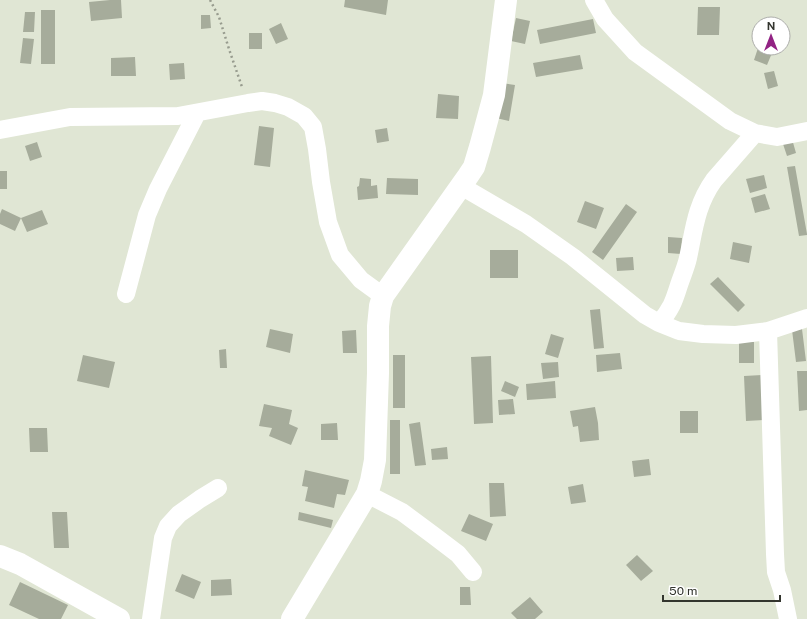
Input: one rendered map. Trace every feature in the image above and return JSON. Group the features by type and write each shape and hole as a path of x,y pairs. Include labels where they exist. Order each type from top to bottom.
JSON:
{"street":[{"path":"292,619 367,494 375,460 378,326 380,306 383,296 474,167 494,95 506,0"},
{"path":"594,0 605,19 635,52 730,121 755,133 777,137 807,131"},
{"path":"0,130 70,117 178,116 262,101 288,107 304,116 313,127 328,222 340,255 361,280 383,296"},
{"path":"126,294 147,215 158,189 197,113"},
{"path":"659,323 667,314 674,301 688,259 692,232 700,206 708,188 755,133"},
{"path":"461,186 526,224 573,257 645,315 659,323 679,331 703,334 736,335 768,331 807,318"},
{"path":"768,331 776,572 782,590 788,619"},
{"path":"152,619 163,538 168,526 179,514 218,488"},
{"path":"367,494 402,512 458,554 473,572"},
{"path":"0,556 20,564 119,619"}],"path":[{"path":"210,0 219,17 248,103"}],"building":[{"path":"121,0 122,18 91,21 89,2"},
{"path":"345,0 388,0 386,15 344,7"},
{"path":"698,7 720,7 719,35 697,35"},
{"path":"41,10 55,10 55,64 41,64"},
{"path":"25,12 35,12 34,32 23,32"},
{"path":"201,15 210,15 211,28 201,29"},
{"path":"516,18 530,21 525,44 511,41"},
{"path":"593,19 596,33 540,44 537,30"},
{"path":"281,23 288,39 276,44 269,29"},
{"path":"249,33 262,33 262,49 249,49"},
{"path":"23,38 34,39 31,64 20,63"},
{"path":"580,55 583,69 536,77 533,63"},
{"path":"755,56 771,56 767,65 754,60"},
{"path":"135,57 136,76 111,76 111,58"},
{"path":"184,63 185,79 170,80 169,64"},
{"path":"774,71 778,86 768,89 764,73"},
{"path":"502,83 515,85 509,121 496,118"},
{"path":"438,94 459,96 458,119 436,118"},
{"path":"259,126 274,128 270,167 254,165"},
{"path":"387,128 389,141 377,143 375,130"},
{"path":"792,139 796,153 787,156 782,141"},
{"path":"37,142 42,157 30,161 25,146"},
{"path":"795,166 807,234 799,236 787,167"},
{"path":"0,171 7,171 7,189 0,189"},
{"path":"764,175 767,188 750,193 746,179"},
{"path":"360,178 371,179 371,186 377,185 378,198 358,200 357,187 359,186"},
{"path":"387,178 418,179 418,195 386,194"},
{"path":"765,194 770,209 755,213 751,198"},
{"path":"585,201 604,208 596,229 577,222"},
{"path":"626,204 637,212 603,260 592,252"},
{"path":"2,209 21,218 15,231 0,224 0,214"},
{"path":"42,210 48,224 27,232 21,218"},
{"path":"668,237 682,238 681,254 668,253"},
{"path":"733,242 752,246 749,263 730,259"},
{"path":"490,250 518,250 518,278 490,278"},
{"path":"633,257 634,270 617,271 616,258"},
{"path":"718,277 745,305 738,312 710,284"},
{"path":"600,309 604,348 594,349 590,310"},
{"path":"270,329 293,334 290,353 266,347"},
{"path":"802,329 806,361 796,362 792,330"},
{"path":"356,330 357,353 343,353 342,331"},
{"path":"551,334 564,338 558,358 545,354"},
{"path":"739,342 754,342 754,363 739,363"},
{"path":"226,349 227,368 220,368 219,350"},
{"path":"620,353 622,369 597,372 596,355"},
{"path":"83,355 115,362 109,388 77,381"},
{"path":"393,355 405,355 405,408 393,408"},
{"path":"491,356 493,423 474,424 471,357"},
{"path":"558,362 559,377 543,379 541,363"},
{"path":"797,371 807,371 807,410 799,411"},
{"path":"762,375 764,420 746,421 744,376"},
{"path":"505,381 519,387 515,397 501,391"},
{"path":"555,381 556,398 527,400 526,384"},
{"path":"513,399 515,414 499,415 498,400"},
{"path":"264,404 292,410 289,424 298,428 291,445 269,436 272,428 259,426"},
{"path":"595,407 599,440 580,442 578,426 573,427 570,411"},
{"path":"680,411 698,411 698,433 680,433"},
{"path":"390,420 400,420 400,474 390,474"},
{"path":"420,422 426,465 415,466 409,424"},
{"path":"337,423 338,440 321,440 321,424"},
{"path":"29,428 47,428 48,452 30,452"},
{"path":"447,447 448,459 432,460 431,449"},
{"path":"649,459 651,475 634,477 632,461"},
{"path":"305,470 349,480 345,495 337,494 334,508 305,501 308,487 302,486"},
{"path":"489,483 504,483 506,516 490,517"},
{"path":"583,484 586,502 571,504 568,487"},
{"path":"52,512 67,512 69,548 54,548"},
{"path":"299,512 333,520 331,528 298,520"},
{"path":"469,514 493,524 486,541 461,531"},
{"path":"637,555 653,571 641,581 626,565"},
{"path":"182,574 201,582 194,599 175,591"},
{"path":"231,579 232,595 211,596 211,580"},
{"path":"20,582 68,605 61,619 39,619 9,605"},
{"path":"460,587 470,587 471,605 460,605"},
{"path":"530,597 543,612 535,619 517,619 511,613"}]}
